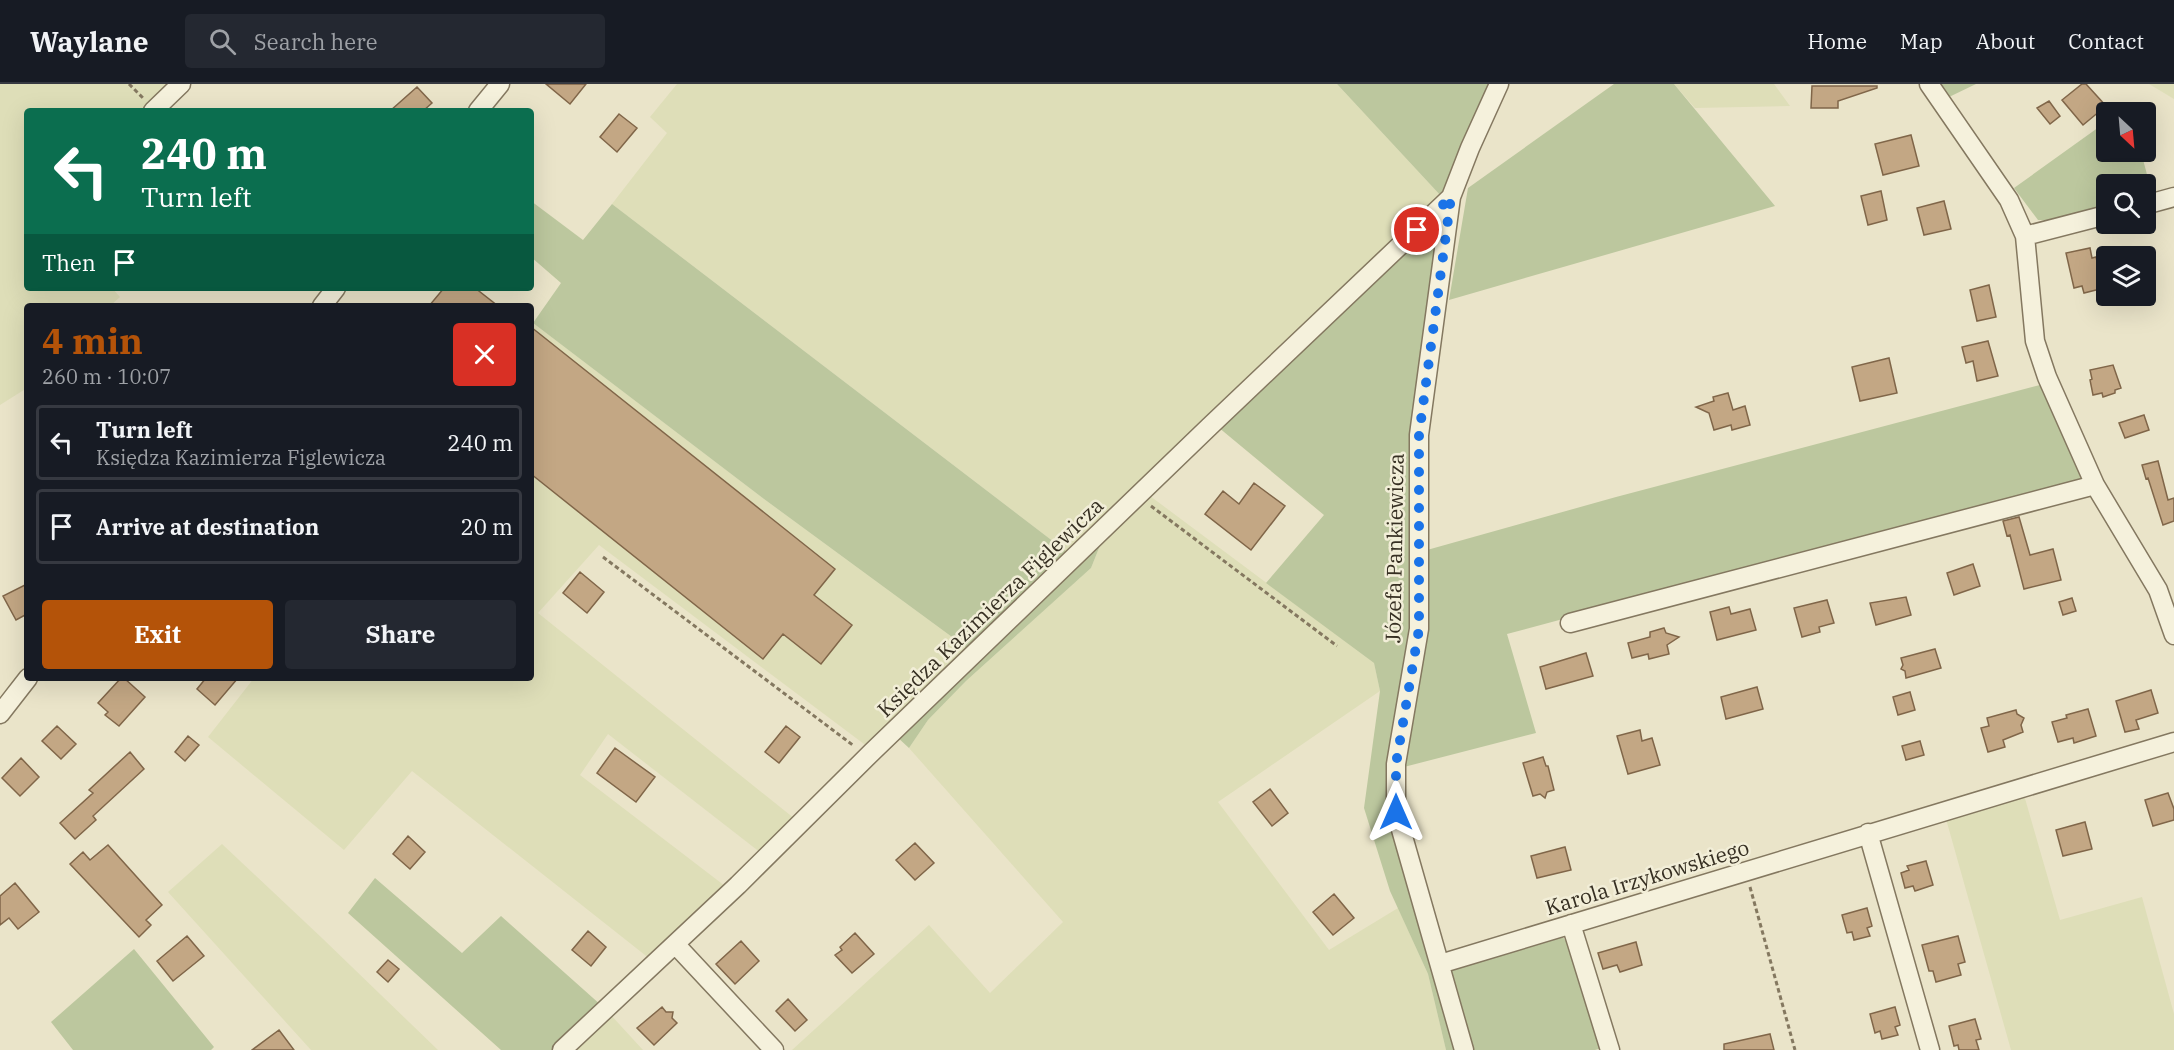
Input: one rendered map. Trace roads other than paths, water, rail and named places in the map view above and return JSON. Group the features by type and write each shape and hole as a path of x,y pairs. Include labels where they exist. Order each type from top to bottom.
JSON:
{"street":[{"path":"156,108 181,84"},
{"path":"480,108 500,84"},
{"name":"Józefa Pankiewicza","path":"1464,1050 1396,812 1396,764 1419,629 1419,435 1451,197 1499,84"},
{"path":"1929,84 2009,200 2025,236 2035,341 2047,377 2095,485 2158,590 2174,635"},
{"name":"Księdza Kazimierza Figlewicza","path":"562,1050 1451,197"},
{"path":"2156,202 2174,197"},
{"path":"2025,236 2096,218"},
{"path":"324,303 334,291"},
{"path":"1570,623 2095,485"},
{"path":"0,714 26,681"},
{"name":"Karola Irzykowskiego","path":"1440,964 2174,742"},
{"path":"1868,833 1930,1050"},
{"path":"1571,924 1610,1050"},
{"path":"675,944 774,1050"}]}
